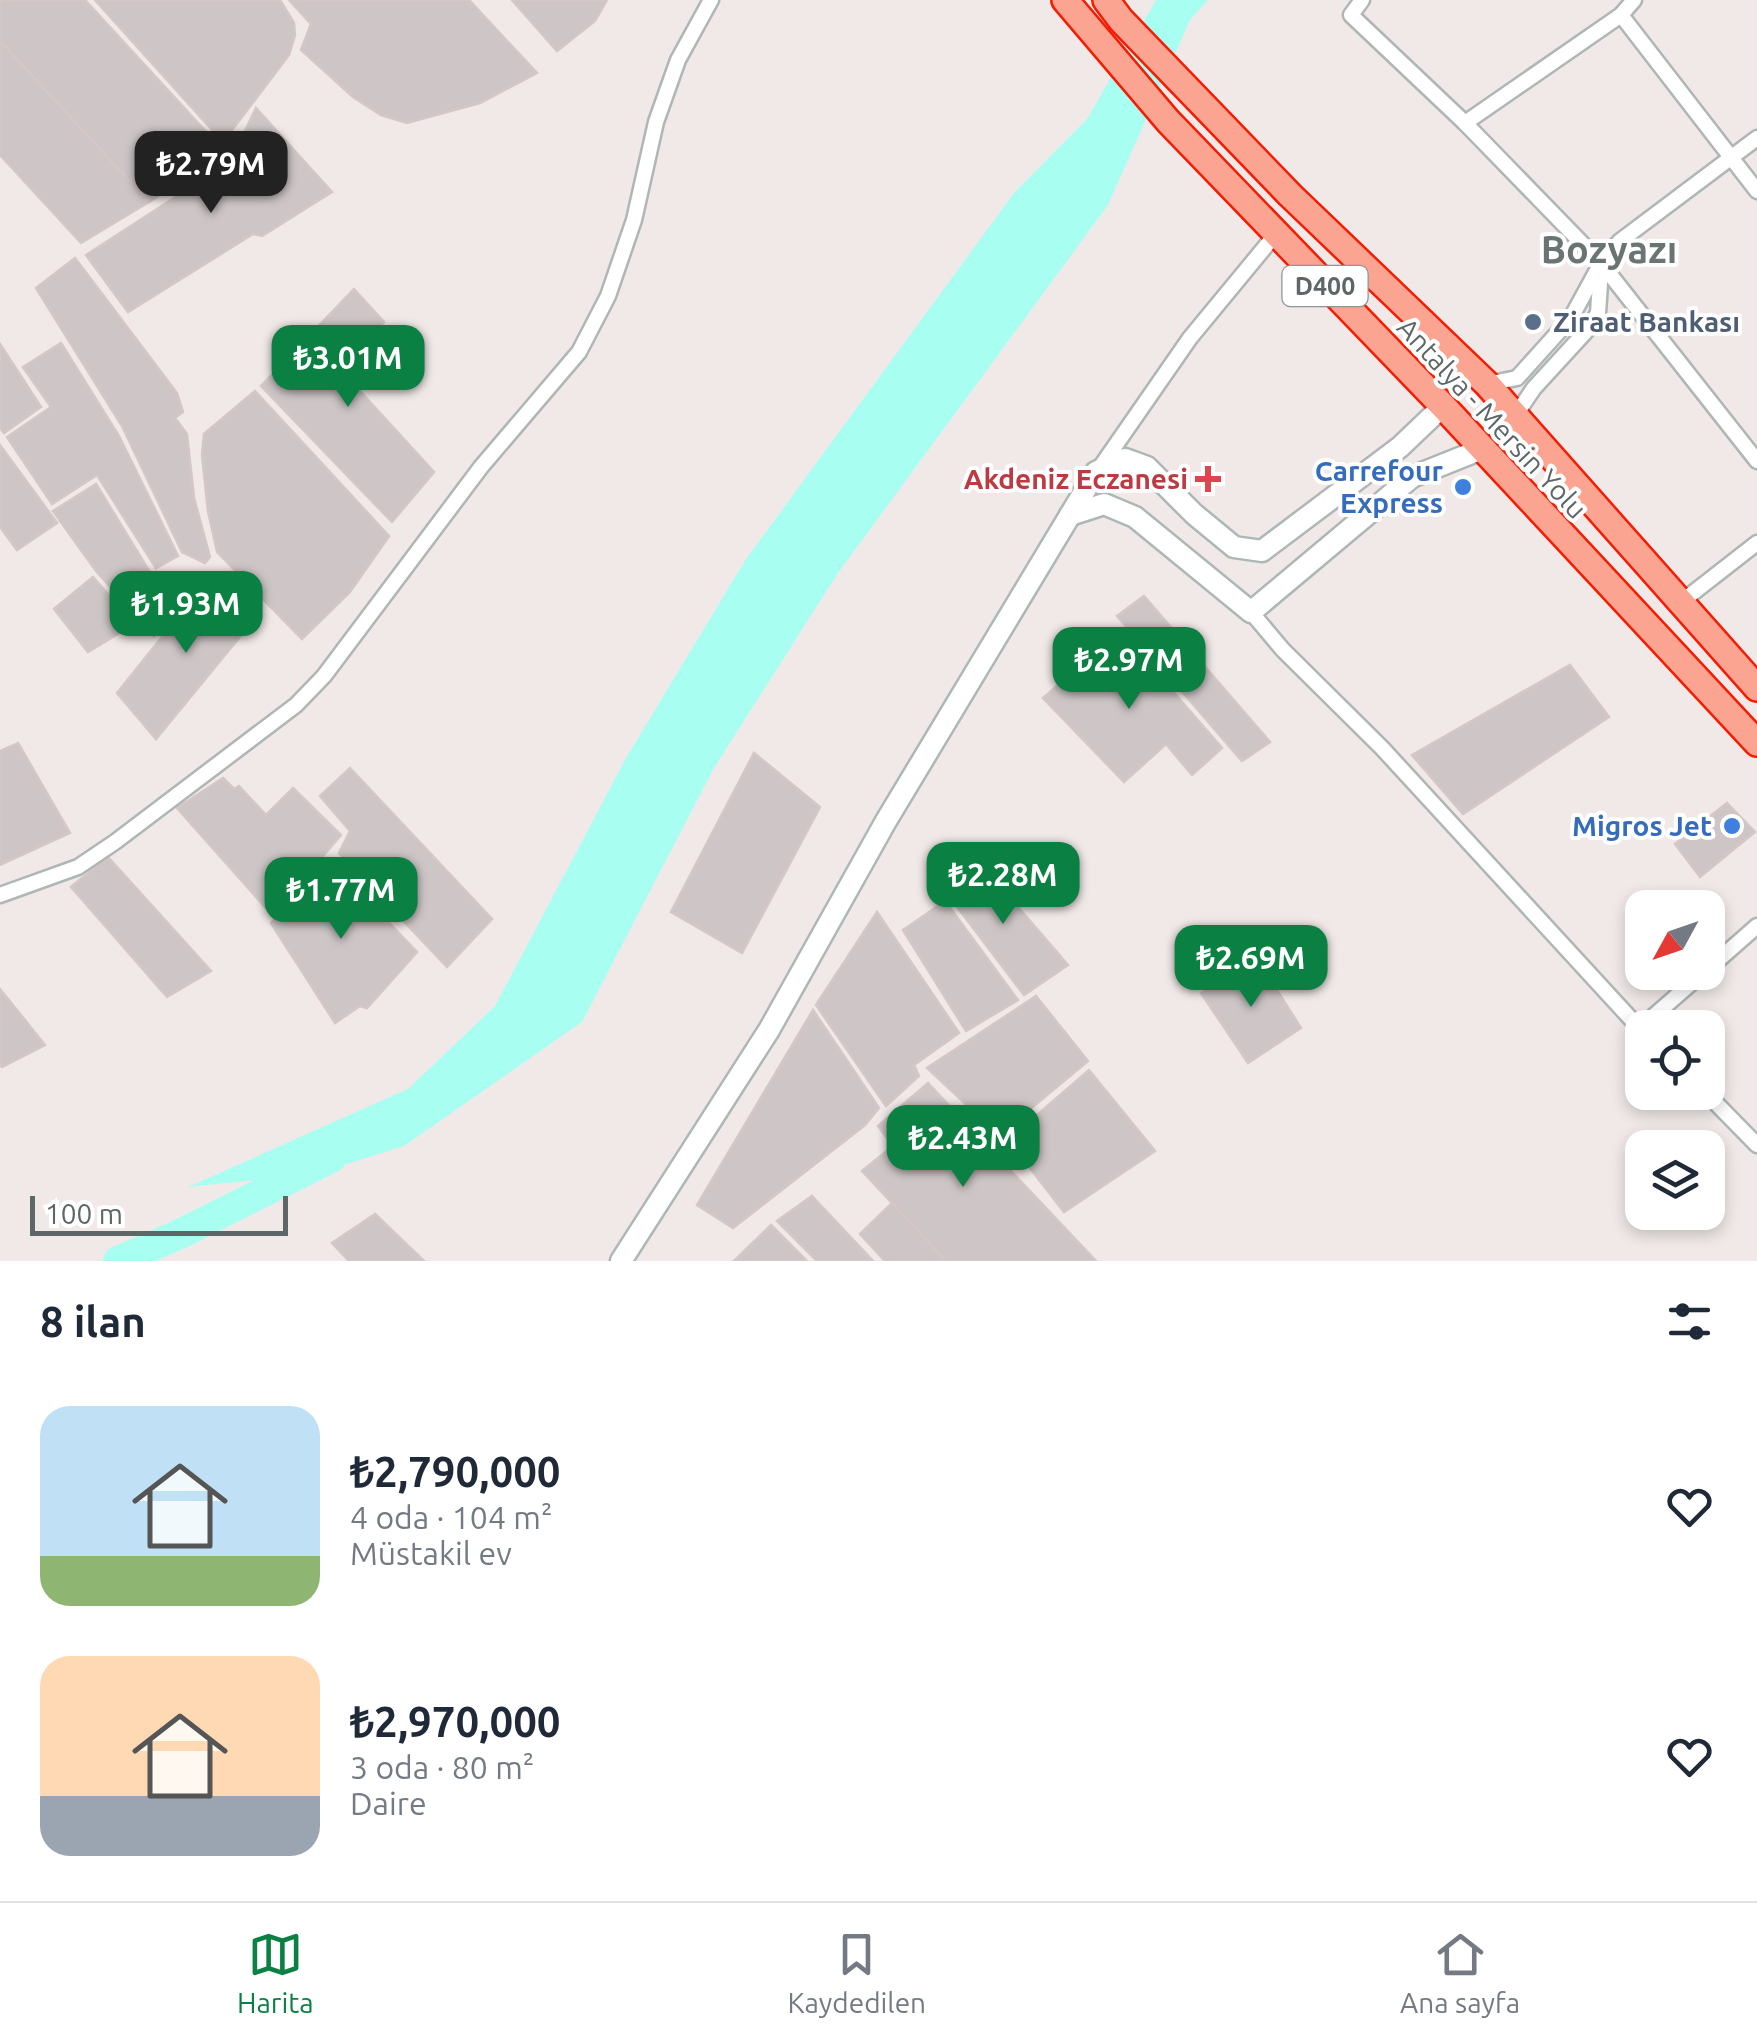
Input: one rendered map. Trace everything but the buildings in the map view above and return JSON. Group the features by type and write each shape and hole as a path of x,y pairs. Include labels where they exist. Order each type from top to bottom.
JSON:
{"highway":[{"name":"Antalya - Mersin Yolu","path":"1065,0 1168,121 1443,406 1757,742"},
{"name":"Antalya - Mersin Yolu","path":"1113,10 1193,97 1487,384 1757,688"},
{"path":"1443,406 1469,386 1487,384"},
{"path":"1482,449 1507,442 1515,416"}],"street":[{"path":"0,894 78,867 296,705 324,676 480,467 579,352 608,296 634,220 656,122 678,60 710,0"},
{"path":"1362,0 1351,15 1465,123 1601,263 1757,460"},
{"path":"1465,123 1621,15 1634,0"},
{"path":"1621,15 1757,191"},
{"path":"1487,384 1517,378 1572,318 1601,263 1620,240 1757,138"},
{"path":"621,1261 769,1030 896,804 1096,472 1190,338 1275,235"},
{"path":"1515,416 1598,313 1601,263"},
{"path":"1096,472 1125,459 1148,466 1194,514 1234,547 1262,551 1400,447 1443,406"},
{"path":"1251,612 1412,477 1482,449"},
{"path":"1070,516 1104,504 1135,518 1251,612 1625,1012"},
{"path":"1680,604 1757,543"},
{"path":"1725,954 1757,926"},
{"path":"1662,1010 1685,990"},
{"path":"1722,1110 1757,1145"}],"water":[{"path":"1156,0 1208,0 1190,20 1108,205 838,573 714,768 582,1022 404,1146 315,1174 188,1187 408,1089 495,1006 626,758 746,559 1014,193 1087,119"}],"waterway":[{"path":"118,1261 331,1158"}],"place":[{"name":"Ziraat Bankası","path":"1533,322"},
{"name":"Akdeniz Eczanesi","path":"1208,479"},
{"name":"Carrefour Express","path":"1463,487"},
{"name":"Migros Jet","path":"1732,826"}],"district":[{"name":"Bozyazı","path":"1609,250"}]}
